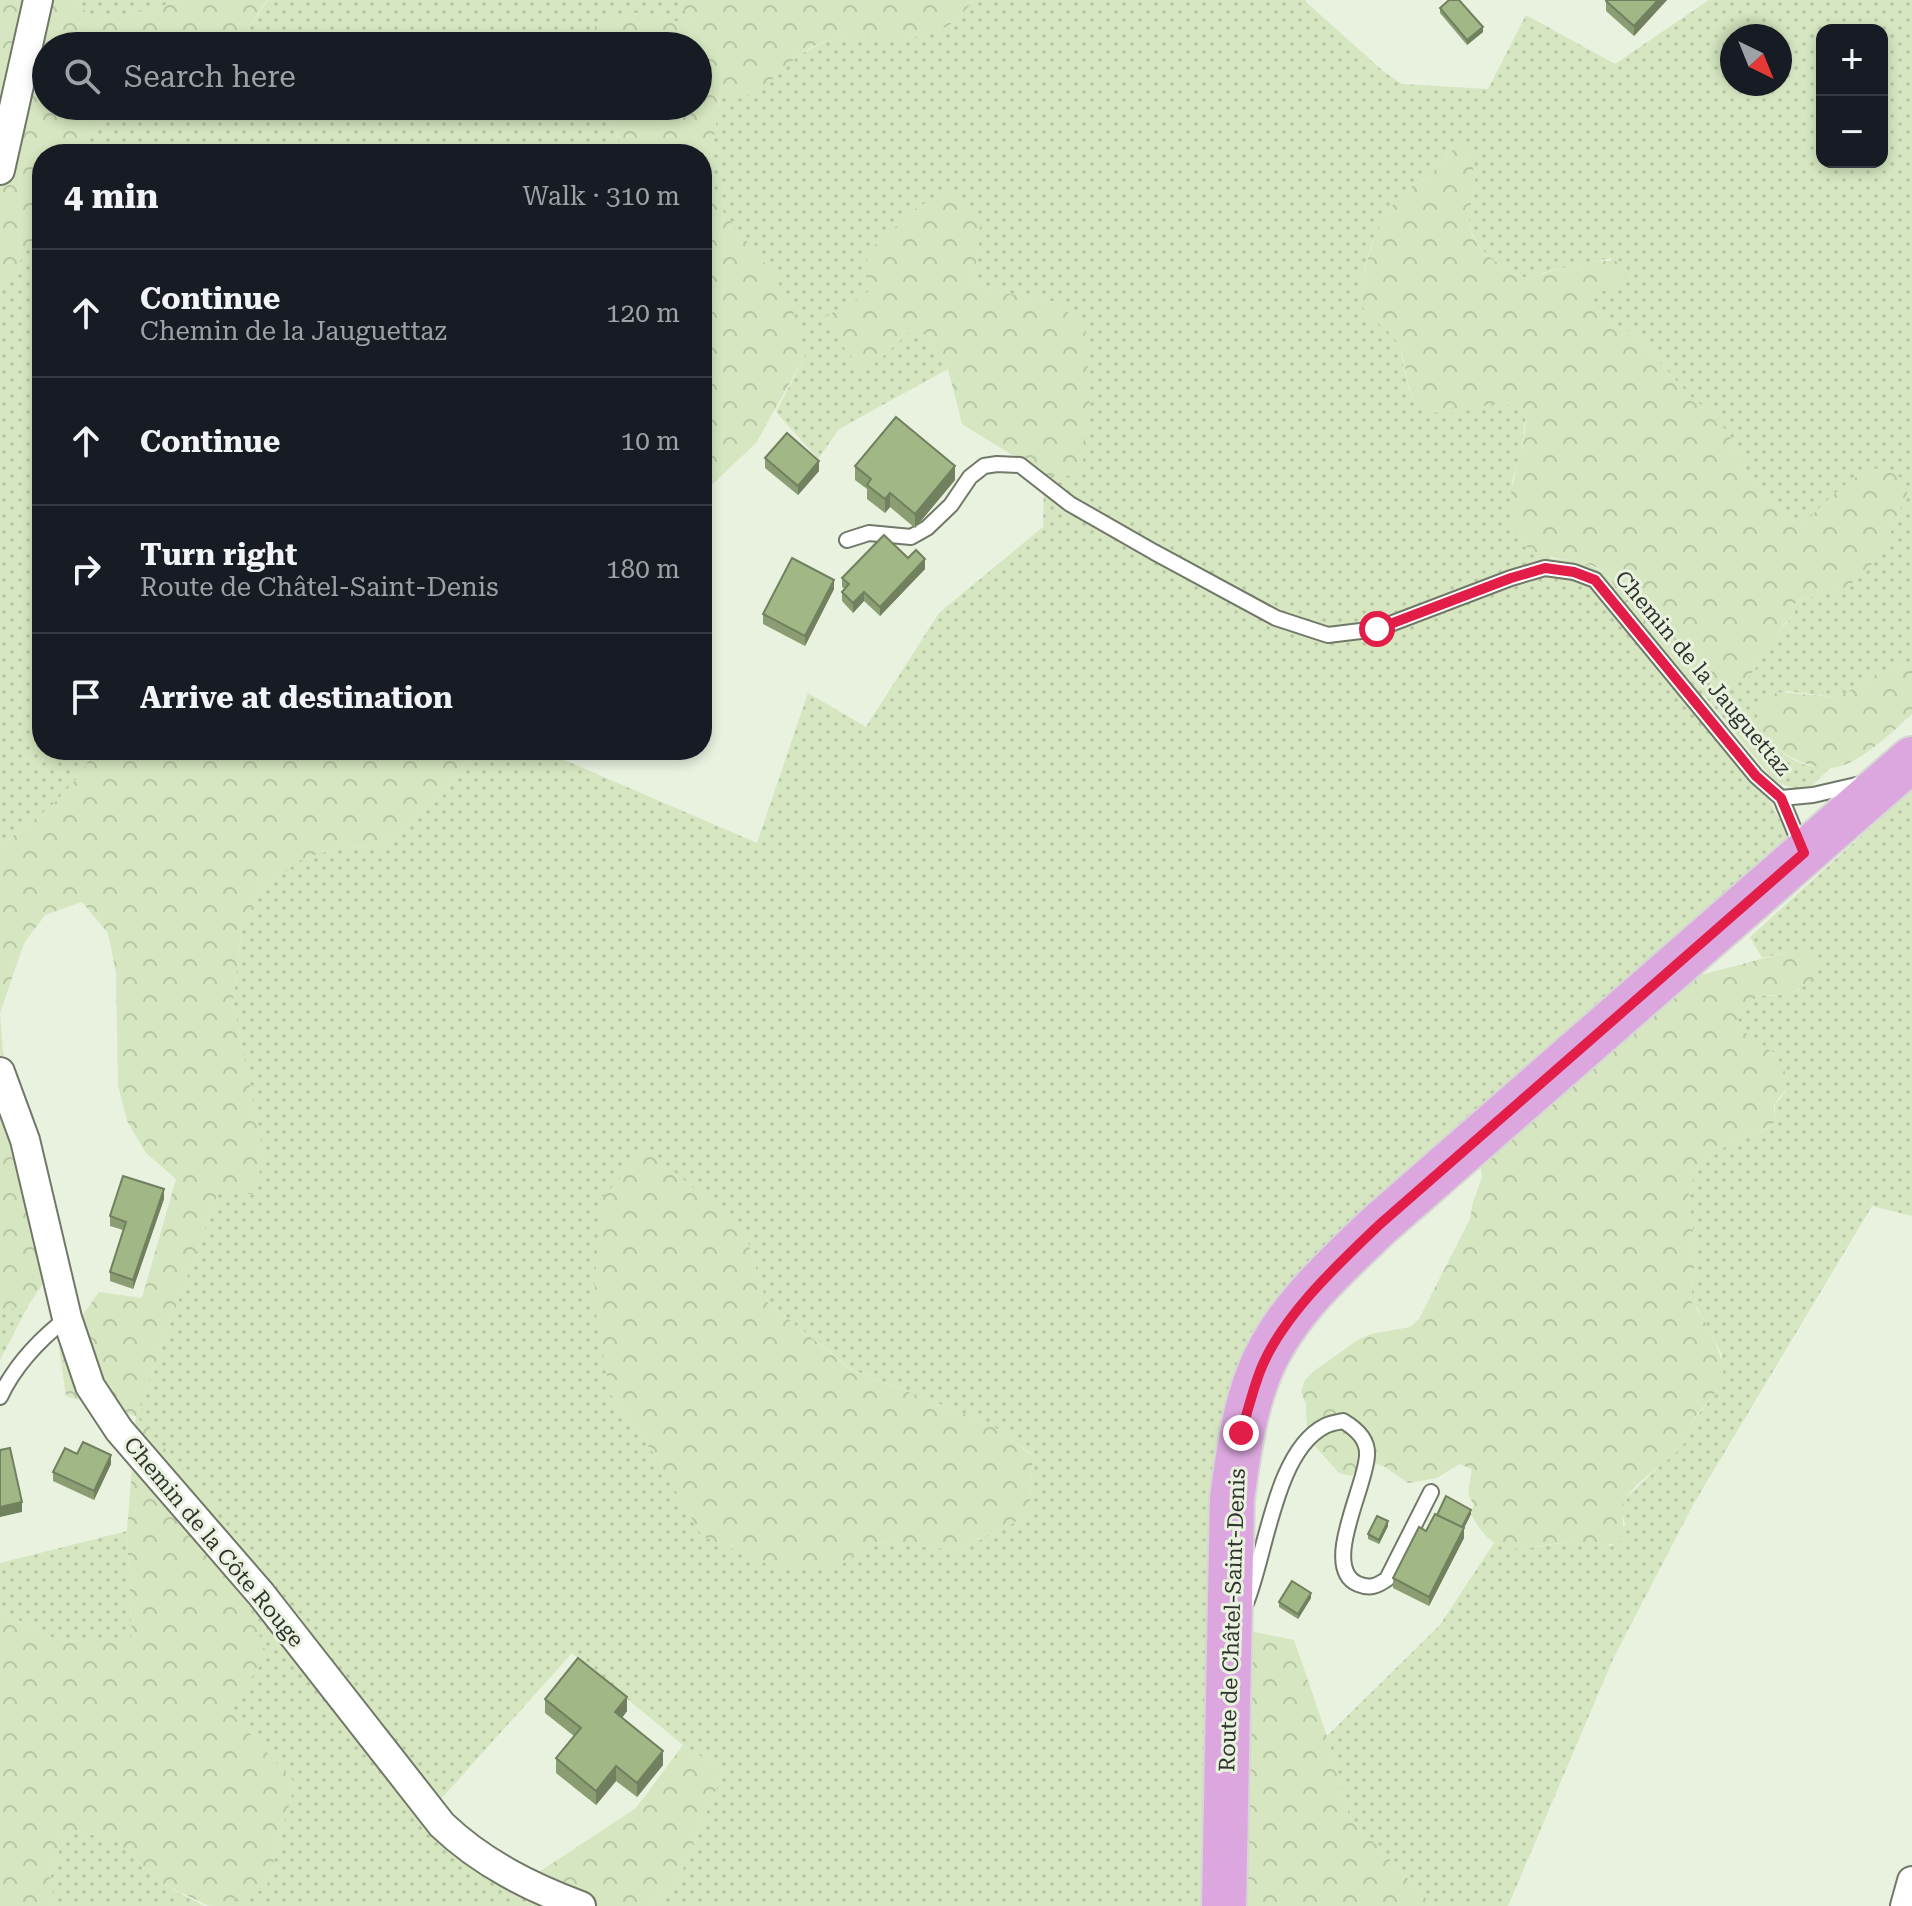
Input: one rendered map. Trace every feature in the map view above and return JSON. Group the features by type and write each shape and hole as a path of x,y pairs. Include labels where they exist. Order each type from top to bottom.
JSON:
{"main road":[{"name":"Route de Châtel-Saint-Denis","path":"1224,1906 1232,1499 1241,1433 1260,1371 1287,1324 1333,1270 1379,1225 1902,768"}],"street":[{"path":"0,170 38,0"},
{"name":"Chemin de la Côte Rouge","path":"0,1072 25,1140 67,1318 90,1386 119,1430 261,1594 442,1825 464,1847 532,1888 581,1906"},
{"path":"1905,1906 1912,1881"}],"lane":[{"name":"Chemin de la Jauguettaz","path":"847,540 869,533 911,537 927,528 951,505 970,477 984,466 1020,465 1070,504 1154,552 1276,618 1328,635 1377,629 1545,568 1574,572 1595,580 1756,776 1781,798 1813,795 1902,768"},
{"path":"1781,798 1804,853"},
{"path":"0,1397 7,1383 42,1338 67,1318"},
{"path":"1229,1635 1251,1591 1280,1489 1302,1446 1324,1426 1343,1421 1358,1430 1368,1453 1342,1565 1352,1582 1365,1587 1377,1586 1387,1579 1431,1492"}],"green space":[{"path":"0,0 78,0 88,16 124,16 184,0 267,0 246,32 32,32 32,120 108,120 84,144 32,144 32,241 0,295"},
{"path":"78,0 184,0 124,16 88,16"},
{"path":"268,0 679,0 694,30 662,15 595,25 594,32 246,32"},
{"path":"679,0 973,0 958,18 943,29 908,38 831,40 805,51 751,94 736,100 720,97 712,152 712,144 621,144 613,120 712,120 712,32 594,32 595,25 626,12 662,15 693,29"},
{"path":"973,0 1306,0 1383,71 1402,84 1488,89 1526,15 1615,64 1709,0 1912,0 1912,661 1879,672 1836,697 1786,691 1757,713 1769,740 1783,753 1800,763 1830,768 1806,792 1775,782 1704,695 1689,701 1768,798 1791,841 1328,1250 1250,1334 1213,1487 1206,1906 649,1906 676,1885 724,1771 683,1745 572,1653 440,1800 468,1841 536,1874 531,1906 209,1906 266,1888 295,1783 227,1711 136,1416 218,1193 264,1158 233,1001 242,927 260,890 301,859 342,847 380,846 411,825 443,795 469,760 564,760 757,843 808,693 866,727 939,613 1043,527 1044,475 1081,475 1055,302 999,292 973,279 979,249 918,324 948,369 839,429 818,459 776,412 805,356 743,237 720,208 712,182 712,152 720,97 770,74 828,41 848,37 924,35 941,30 958,18","holes":["1469,151 1474,174 1470,226 1473,237 1487,255 1527,279 1552,270 1612,258 1583,302 1638,338 1728,433 1751,479 1791,520 1803,523 1814,515 1903,502 1886,540 1869,565 1838,590 1791,606 1795,613 1770,642 1757,666 1709,683 1628,623 1621,596 1605,573 1579,560 1552,559 1523,544 1516,532 1512,481 1520,456 1526,416 1516,407 1504,403 1413,398 1400,347 1394,335 1372,318 1361,281 1372,243 1391,207 1410,187 1432,174 1448,155","744,1230 766,1301 851,1369 990,1424 1033,1455 1029,1515 960,1550 869,1542 841,1565 656,1457 610,1393"]},
{"path":"108,120 613,120 621,144 84,144"},
{"path":"1458,145 1469,150 1473,169 1475,188 1469,213 1470,226 1479,246 1496,262 1527,279 1591,262 1626,263 1627,276 1604,291 1591,292 1584,302 1614,325 1638,338 1690,396 1712,413 1728,433 1751,479 1791,520 1803,523 1841,488 1871,470 1885,469 1897,475 1908,491 1891,532 1867,570 1844,588 1792,605 1795,613 1748,678 1706,683 1686,675 1636,632 1626,617 1613,584 1602,571 1579,561 1542,555 1522,542 1511,515 1511,500 1526,416 1503,404 1447,414 1424,408 1412,395 1401,351 1393,336 1365,311 1360,292 1362,278 1386,216 1399,197 1430,174"},
{"path":"712,182 720,208 773,274 792,306 805,356 756,443 712,485"},
{"path":"946,192 980,221 973,279 999,292 1055,302 1085,326 1090,400 1081,476 1044,475 962,424 948,369 918,325 864,373 822,319 868,292 867,252 918,207"},
{"path":"32,240 32,760 89,760 66,791 41,815 0,845 0,295"},
{"path":"1912,661 1912,714 1852,762 1830,768 1799,761 1769,742 1760,729 1757,717 1762,704 1777,692 1836,697 1879,672"},
{"path":"88,760 469,760 443,795 411,825 380,846 342,847 302,859 260,890 242,927 233,1001 264,1158 253,1194 218,1193 136,1416 66,1396 59,1348 99,1292 142,1298 176,1179 146,1153 127,1121 118,1085 116,972 108,933 82,902 45,915 24,943 0,1013 0,845 53,804 77,778"},
{"path":"1912,790 1912,1216 1872,1206 1694,1503 1613,1659 1508,1906 1433,1906 1349,1816 1327,1736 1440,1625 1494,1543 1514,1548 1579,1542 1612,1546 1625,1525 1622,1511 1627,1497 1686,1441 1691,1424 1717,1390 1722,1355 1690,1300 1694,1257 1689,1198 1691,1184 1699,1170 1720,1150 1775,1123 1775,1105 1785,1092 1774,1053 1737,1028 1738,1015 1759,995 1773,996 1800,990 1788,952 1762,958 1750,937"},
{"path":"1788,952 1802,952 1812,959 1817,971 1800,989 1776,995 1759,995 1738,1015 1737,1028 1772,1052 1783,1068 1785,1088 1775,1104 1775,1122 1762,1131 1727,1145 1696,1173 1689,1190 1694,1257 1690,1300 1719,1353 1723,1376 1721,1384 1691,1424 1680,1449 1627,1497 1623,1512 1623,1540 1605,1545 1574,1542 1515,1549 1504,1547 1482,1531 1471,1514 1474,1505 1468,1494 1472,1469 1459,1464 1437,1478 1408,1483 1373,1462 1351,1476 1339,1473 1312,1443 1307,1431 1306,1404 1301,1392 1305,1380 1358,1340 1371,1334 1410,1327 1419,1319 1470,1219 1482,1178 1479,1153 1697,976"},
{"path":"0,1013 9,1092 51,1272 29,1304 0,1312"},
{"path":"647,1149 744,1230 766,1301 850,1369 990,1424 1033,1456 1029,1515 960,1550 870,1542 841,1565 781,1570 702,1536 656,1457 610,1393 594,1302 600,1200"},
{"path":"29,1304 0,1360 0,1312"},
{"path":"136,1416 213,1503 267,1656 228,1710 295,1783 266,1889 209,1906 161,1883 116,1840 66,1829 50,1878 55,1906 0,1906 0,1611 57,1640 132,1642 127,1531"},
{"path":"127,1531 132,1643 57,1640 0,1611 0,1563"},
{"path":"1249,1631 1294,1640 1327,1736 1349,1816 1433,1906 1246,1906"},
{"path":"683,1745 724,1771 676,1885 649,1906 531,1906 536,1874 636,1808"},
{"path":"66,1829 116,1840 161,1883 204,1906 55,1906 50,1878"}],"building":[{"path":"1449,0 1459,0 1483,27 1467,40 1440,8"},
{"path":"1607,0 1658,0 1634,26"},
{"path":"896,417 955,466 915,514 890,493 885,499 867,485 871,479 855,466"},
{"path":"787,433 819,461 798,486 765,458"},
{"path":"884,535 908,558 916,550 925,559 880,607 864,592 853,603 842,592 849,584 842,578"},
{"path":"792,558 834,580 805,636 763,614"},
{"path":"123,1176 164,1189 133,1280 110,1272 126,1222 110,1216"},
{"path":"83,1442 111,1455 94,1491 53,1472 65,1448 77,1454"},
{"path":"10,1448 22,1502 0,1507 0,1450"},
{"path":"1446,1496 1471,1510 1462,1527 1437,1515"},
{"path":"1435,1514 1464,1528 1429,1597 1393,1578 1419,1527 1426,1531"},
{"path":"1377,1516 1388,1521 1379,1540 1368,1534"},
{"path":"1292,1581 1311,1593 1298,1614 1279,1602"},
{"path":"578,1658 627,1697 615,1712 663,1751 637,1783 616,1766 596,1791 556,1758 581,1728 545,1699"}],"route":[{"path":"1241,1433 1260,1371 1287,1324 1333,1270 1379,1225 1804,853 1781,798 1756,776 1595,580 1574,572 1545,568 1377,629"}]}
